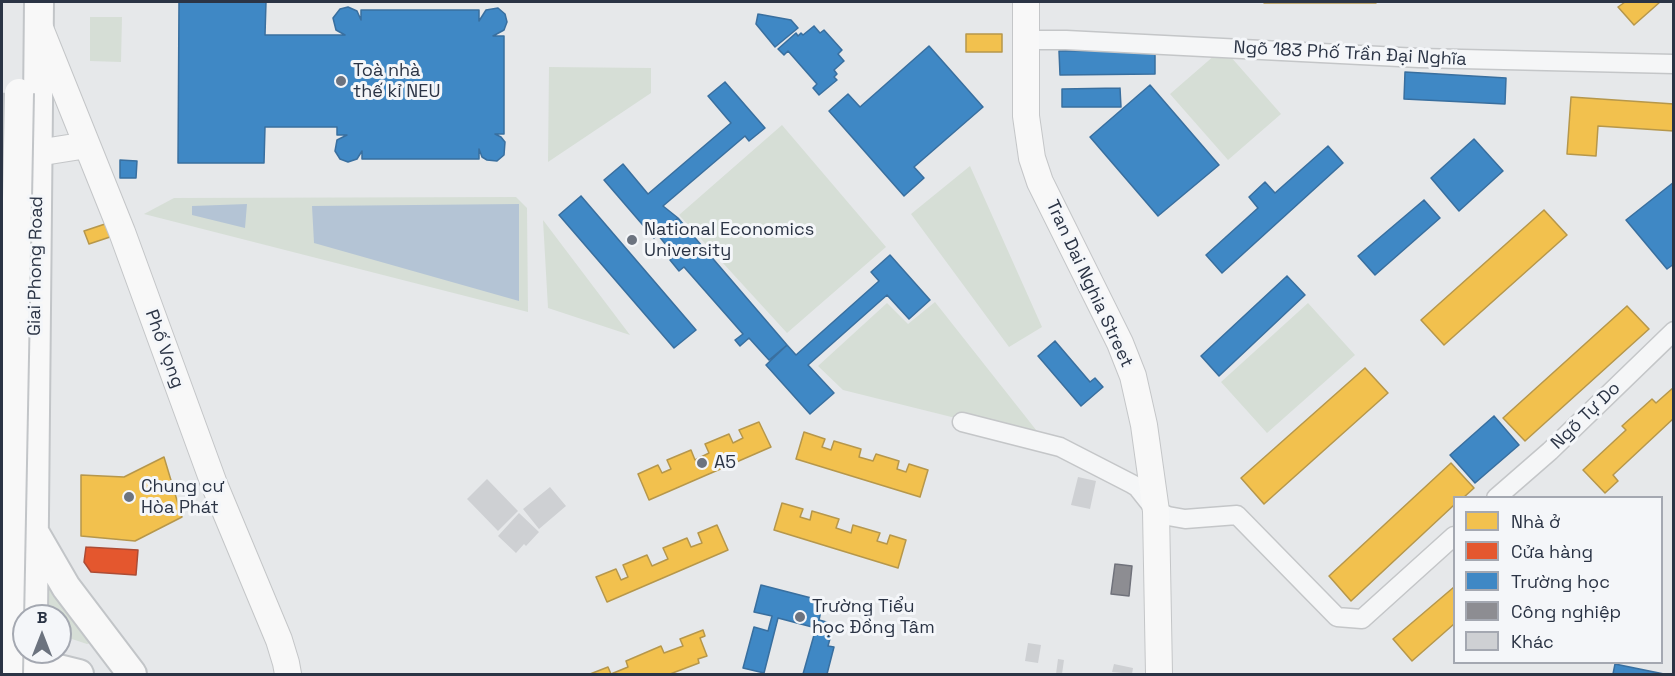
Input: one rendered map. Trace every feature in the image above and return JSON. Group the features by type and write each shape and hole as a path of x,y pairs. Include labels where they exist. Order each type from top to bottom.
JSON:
{"main road":[{"path":"19,2 26,666"},
{"name":"Giai Phong Road","path":"33,558 39,13"},
{"path":"33,530 66,587 132,675"},
{"path":"2,575 10,574 33,558"},
{"path":"33,558 33,604"},
{"path":"2,655 26,666 79,675"}],"street":[{"name":"Tran Dai Nghia Street","path":"1026,2 1026,116 1032,158 1040,182 1112,324 1133,376 1144,425 1156,511 1159,675"},
{"name":"Phố Vọng","path":"39,13 87,145 122,232 213,484 279,640 288,675"},
{"name":"Ngõ 183 Phố Trần Đại Nghĩa","path":"1026,40 1066,40 1419,58 1674,64"},
{"path":"37,153 87,145"},
{"name":"Ngõ Tự Do","path":"1498,496 1550,451 1674,330"},
{"path":"962,422 1060,447 1137,487 1156,511 1168,516 1185,519 1237,514 1337,617 1362,619 1453,538"}],"shaded area":[{"path":"90,17 122,17 121,62 90,61"},
{"path":"1223,48 1281,114 1228,160 1170,94"},
{"path":"549,67 651,68 651,93 548,162"},
{"path":"782,125 886,247 787,333 679,215"},
{"path":"970,166 1042,327 1009,347 911,214"},
{"path":"516,197 527,208 528,312 144,214 174,198"},
{"path":"543,220 630,335 548,308"},
{"path":"935,302 1044,440 843,390 818,366 887,303 908,324"},
{"path":"1308,303 1355,355 1267,433 1221,382"},
{"path":"44,578 63,604 43,604"},
{"path":"72,617 91,643 87,644 72,639"}],"water":[{"path":"247,204 245,228 192,215 192,206"},
{"path":"519,204 519,301 314,243 312,206"}],"building: Nhà ở":[{"path":"1376,2 1376,3 1264,3"},
{"path":"1625,2 1660,2 1634,25 1618,7"},
{"path":"966,34 1002,34 1002,52 966,52"},
{"path":"1571,97 1674,104 1674,131 1598,126 1596,156 1567,154"},
{"path":"1544,210 1567,235 1444,345 1421,320"},
{"path":"108,223 113,236 89,244 84,231"},
{"path":"1627,306 1649,329 1525,441 1503,418"},
{"path":"1365,368 1388,393 1264,504 1241,478"},
{"path":"1674,387 1674,418 1613,475 1618,481 1605,493 1583,470 1626,430 1622,426 1652,399 1656,403"},
{"name":"A5","path":"759,422 771,447 649,500 638,474 658,465 662,473 671,469 667,460 691,450 695,460 709,453 705,444 729,434 733,443 743,438 739,430"},
{"path":"804,432 825,439 822,447 831,450 834,441 861,449 859,457 873,461 876,454 899,461 897,469 906,472 909,464 928,470 920,497 796,459"},
{"name":"Chung cư Hòa Phát","path":"164,457 182,517 135,541 81,536 81,475 124,477"},
{"path":"1451,463 1474,488 1465,496 1453,496 1453,506 1351,601 1329,576"},
{"path":"782,503 803,509 800,517 810,520 812,511 839,519 836,528 851,533 853,525 880,533 877,541 887,544 890,535 906,540 898,568 774,530"},
{"path":"717,525 728,550 607,602 596,577 616,569 621,580 628,577 623,565 647,555 652,566 668,559 663,548 687,538 691,547 702,543 698,533"},
{"path":"1453,588 1453,625 1412,661 1393,639"},
{"path":"703,630 705,636 700,638 707,656 698,659 699,663 670,674 611,674 628,667 626,661 661,646 664,653 683,646 680,639"},
{"path":"608,667 611,674 590,674"}],"building: Cửa hàng":[{"path":"86,547 138,550 136,575 91,572 84,562"}],"building: Trường học":[{"name":"Toà nhà thế kỉ NEU","path":"179,2 266,2 265,35 345,35 336,30 333,18 340,9 348,7 357,11 361,20 361,10 479,10 479,21 486,10 498,8 505,14 507,22 504,30 493,36 504,36 504,134 495,134 505,142 504,155 497,161 487,160 482,157 479,149 479,159 362,159 362,151 357,159 348,162 340,159 335,151 337,140 347,135 337,135 337,127 265,127 264,163 178,163"},
{"path":"758,14 791,20 798,28 775,47 756,24"},
{"path":"814,26 820,33 824,30 842,50 838,54 844,61 834,70 837,74 834,77 837,80 819,95 813,88 817,84 788,51 784,55 778,49 796,33 798,36 801,33 803,35"},
{"path":"929,46 983,107 914,167 924,178 904,196 829,111 848,94 860,107"},
{"path":"1155,50 1155,74 1060,75 1059,51"},
{"path":"1405,72 1506,78 1505,104 1404,99"},
{"path":"725,82 765,128 749,141 745,136 663,206 678,218 654,238 604,180 623,164 648,194 731,123 708,96"},
{"path":"1150,85 1219,165 1158,216 1090,137"},
{"path":"1120,88 1121,107 1062,107 1062,89"},
{"path":"1474,139 1503,171 1459,211 1431,178"},
{"path":"1328,146 1343,163 1222,273 1206,255 1258,208 1249,197 1265,182 1275,193"},
{"path":"120,160 137,161 136,178 120,178"},
{"path":"1674,182 1674,264 1667,269 1626,220"},
{"path":"581,196 696,330 674,348 559,215"},
{"path":"1424,200 1440,218 1375,275 1358,256"},
{"path":"678,218 787,345 769,360 749,338 740,346 735,340 743,334 684,267 679,271 670,260 675,256 658,235"},
{"path":"890,255 930,300 909,319 887,295 808,365 834,393 810,414 766,365 787,345 796,355 879,281 871,272"},
{"path":"1287,276 1305,295 1219,376 1201,356"},
{"path":"1055,341 1090,382 1095,378 1103,387 1081,406 1038,356"},
{"path":"1494,416 1519,445 1475,483 1450,455"},
{"path":"761,585 823,601 819,620 834,624 828,646 834,647 827,674 803,674 816,628 778,618 764,673 743,668 754,627 768,631 772,616 754,612"},
{"path":"1615,664 1664,674 1613,674"}],"building: Công nghiệp":[{"path":"1115,564 1132,566 1129,596 1111,594"}],"building: Khác":[{"path":"1078,477 1096,481 1090,509 1071,505"},
{"path":"487,479 518,511 498,531 467,499"},
{"path":"550,487 566,506 539,529 523,509"},
{"path":"519,513 539,532 516,553 498,536"},
{"path":"1028,643 1041,645 1038,663 1025,661"},
{"path":"1058,659 1064,660 1062,674 1056,674"},
{"path":"1114,664 1133,668 1132,674 1112,672"}],"place":[{"name":"Toà nhà thế kỉ NEU","path":"341,81"},
{"name":"National Economics University","path":"632,240"},
{"name":"A5","path":"702,463"},
{"name":"Chung cư Hòa Phát","path":"129,497"},
{"name":"Trường Tiểu học Đồng Tâm","path":"800,617"}]}
